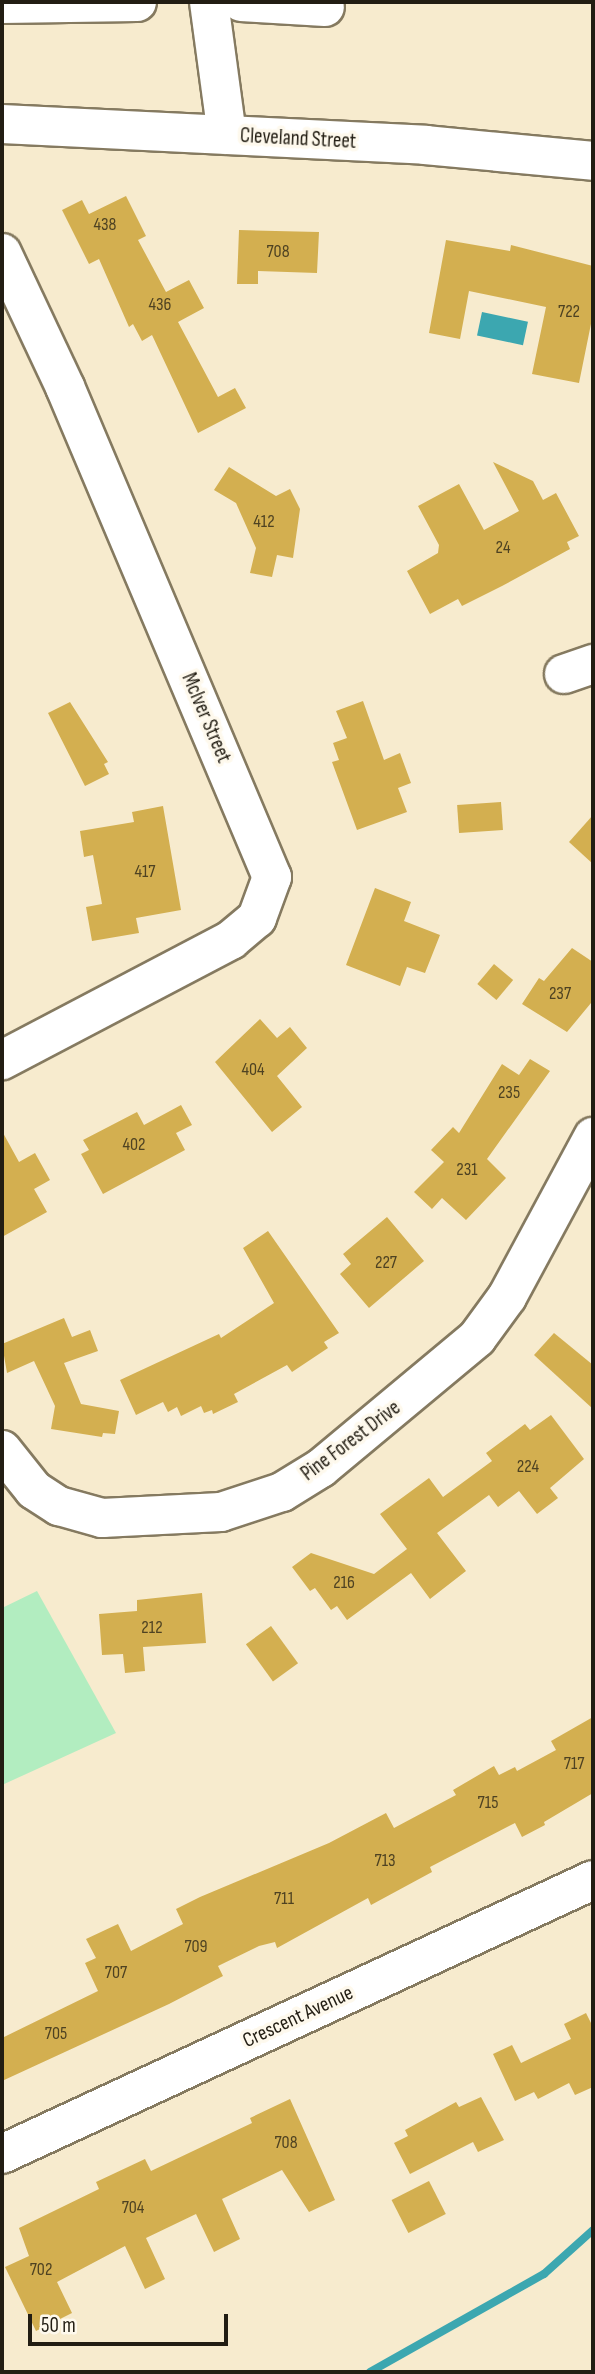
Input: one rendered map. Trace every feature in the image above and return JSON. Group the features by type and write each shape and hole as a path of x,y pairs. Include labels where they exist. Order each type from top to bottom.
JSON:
{"street":[{"path":"2,4 137,2"},
{"path":"209,2 227,135"},
{"path":"241,2 325,7"},
{"name":"Cleveland Street","path":"2,124 489,150 593,161"},
{"name":"McIver Street","path":"2,253 65,387 272,877 257,918 231,940 2,1060"},
{"name":"Pine Forest Drive","path":"2,1450 34,1490 59,1506 102,1518 221,1512 282,1492 321,1468 477,1338 507,1297 593,1137"},
{"name":"Crescent Avenue","path":"2,2154 593,1880"}],"green space":[{"path":"37,1591 116,1733 2,1785 2,1608"}],"water":[{"path":"482,312 528,322 523,345 477,335"}],"building":[{"path":"126,196 146,236 138,240 166,292 189,280 204,308 178,322 218,397 235,388 246,408 198,433 152,335 142,341 133,324 129,327 99,259 89,264 62,210 82,200 89,214"},
{"path":"239,230 319,232 317,273 258,271 258,284 237,284"},
{"path":"446,240 510,251 511,245 593,266 593,314 579,383 532,374 546,307 469,291 460,339 429,333"},
{"path":"493,462 533,481 543,500 556,493 579,536 567,542 570,549 502,586 462,606 458,599 430,614 407,571 438,553 439,545 418,506 459,484 484,530 519,511"},
{"path":"229,467 276,496 290,489 300,509 293,558 277,555 272,577 250,573 256,548 236,503 214,490"},
{"path":"363,701 384,760 400,753 411,783 398,788 407,812 357,830 332,762 339,760 333,743 347,738 336,711"},
{"path":"70,702 108,762 104,764 109,774 85,786 48,713"},
{"path":"501,802 503,830 459,833 457,805"},
{"path":"163,806 181,910 136,918 139,933 92,941 86,907 102,904 93,855 84,857 80,831 134,822 132,812"},
{"path":"593,815 593,864 569,842"},
{"path":"375,888 411,902 404,921 440,935 425,973 407,967 400,986 346,965"},
{"path":"572,948 593,962 593,990 591,1003 567,1032 522,1004 539,978 544,981"},
{"path":"494,964 513,980 496,1000 477,984"},
{"path":"260,1019 277,1038 290,1027 307,1048 277,1076 302,1107 272,1132 215,1062"},
{"path":"530,1059 550,1071 487,1159 506,1178 466,1220 442,1198 432,1209 414,1192 444,1162 431,1150 453,1127 459,1133 502,1064 519,1075"},
{"path":"181,1105 192,1125 176,1133 185,1150 103,1194 81,1154 89,1150 83,1140 137,1112 144,1125"},
{"path":"2,1131 19,1162 35,1153 50,1180 34,1189 47,1212 2,1237"},
{"path":"387,1217 424,1261 369,1308 340,1274 351,1264 343,1254"},
{"path":"268,1231 339,1333 324,1342 328,1348 292,1372 287,1365 234,1394 238,1402 213,1414 212,1410 204,1413 201,1406 181,1416 177,1407 168,1412 163,1402 136,1415 120,1380 219,1334 221,1338 274,1303 243,1248"},
{"path":"64,1318 72,1337 90,1330 98,1351 64,1363 81,1404 119,1411 115,1434 103,1433 102,1437 51,1429 55,1406 34,1361 7,1373 2,1344"},
{"path":"554,1333 593,1365 593,1409 534,1355"},
{"path":"551,1415 584,1459 550,1488 558,1498 537,1514 519,1491 498,1507 489,1495 437,1533 466,1571 430,1599 411,1573 347,1620 337,1606 331,1610 315,1588 310,1591 292,1567 311,1553 374,1574 407,1549 380,1514 429,1478 443,1497 492,1461 486,1453 525,1424 530,1430"},
{"path":"202,1593 206,1643 143,1647 145,1671 125,1673 123,1654 102,1655 99,1614 137,1611 137,1600"},
{"path":"271,1626 298,1663 273,1681 246,1644"},
{"path":"593,1717 593,1793 544,1822 545,1825 522,1837 515,1823 430,1867 432,1872 371,1905 368,1898 277,1948 275,1942 259,1946 218,1966 223,1976 169,2004 2,2081 2,2038 98,1991 85,1963 96,1958 86,1939 118,1924 131,1951 183,1924 176,1909 329,1843 386,1813 394,1828 456,1795 453,1790 494,1766 499,1775 515,1767 517,1771 556,1750 551,1741"},
{"path":"586,2013 593,2027 593,2087 575,2095 569,2083 538,2099 534,2092 515,2101 493,2054 512,2045 521,2063 571,2039 564,2024"},
{"path":"481,2097 504,2140 478,2152 473,2142 410,2174 394,2143 408,2136 405,2130 456,2102 459,2107"},
{"path":"290,2099 335,2200 309,2212 282,2170 222,2199 240,2239 214,2252 196,2214 146,2238 165,2279 145,2289 125,2246 57,2282 72,2313 36,2331 5,2267 29,2256 19,2228 99,2189 96,2182 145,2159 151,2171 252,2123 250,2118"},
{"path":"429,2181 446,2214 408,2233 392,2200"}],"waterway":[{"path":"370,2372 544,2274 593,2230"}]}
